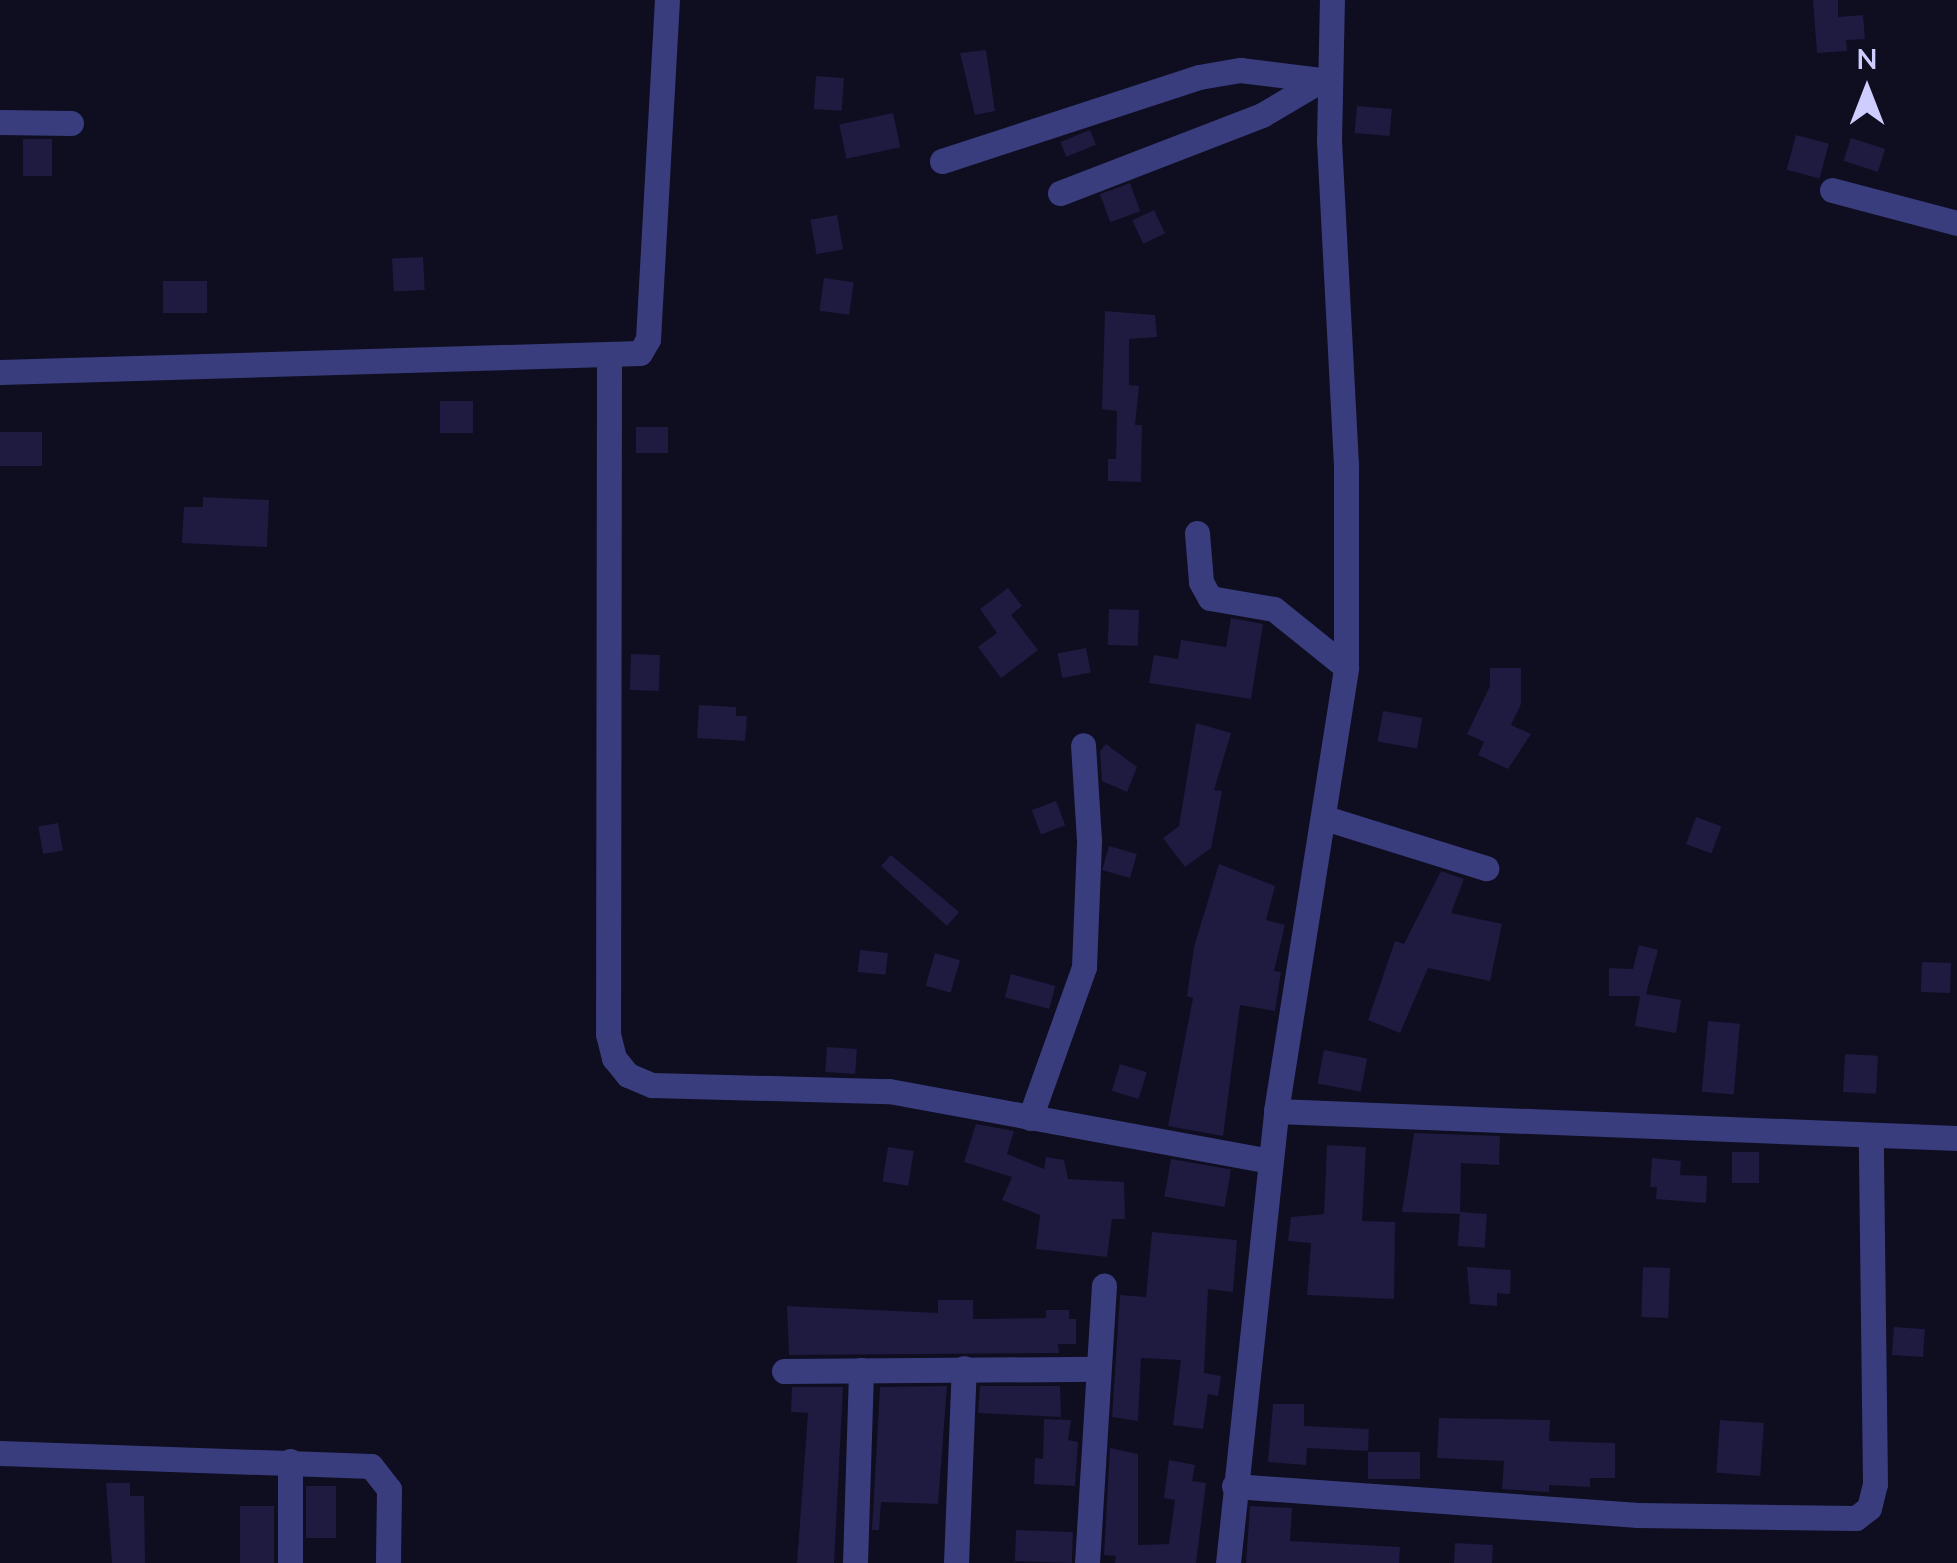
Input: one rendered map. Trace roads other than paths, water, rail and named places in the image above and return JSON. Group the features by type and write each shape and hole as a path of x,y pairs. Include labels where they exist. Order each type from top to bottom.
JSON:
{"street":[{"path":"0,372 609,359 640,354 648,339 667,0"},
{"path":"1228,1563 1269,1161 1346,667 1346,466 1323,82 1332,0"},
{"path":"942,161 1198,77 1240,70 1323,82"},
{"path":"1060,193 1247,122 1323,82"},
{"path":"0,122 71,123"},
{"path":"1832,190 1957,224"},
{"path":"609,359 608,1034 614,1058 628,1075 652,1085 889,1091 1269,1161"},
{"path":"1198,533 1202,582 1210,598 1274,609 1346,667"},
{"path":"1030,1118 1084,967 1089,840 1083,745"},
{"path":"1325,818 1486,868"},
{"path":"1276,1111 1957,1138"},
{"path":"1234,1486 1638,1516 1856,1518 1868,1508 1874,1484 1871,1135"},
{"path":"1086,1563 1104,1286"},
{"path":"956,1563 964,1368"},
{"path":"784,1371 1098,1369"},
{"path":"855,1563 861,1370"},
{"path":"0,1453 290,1462 381,1470 389,1490 388,1563"},
{"path":"290,1462 290,1563"}]}
